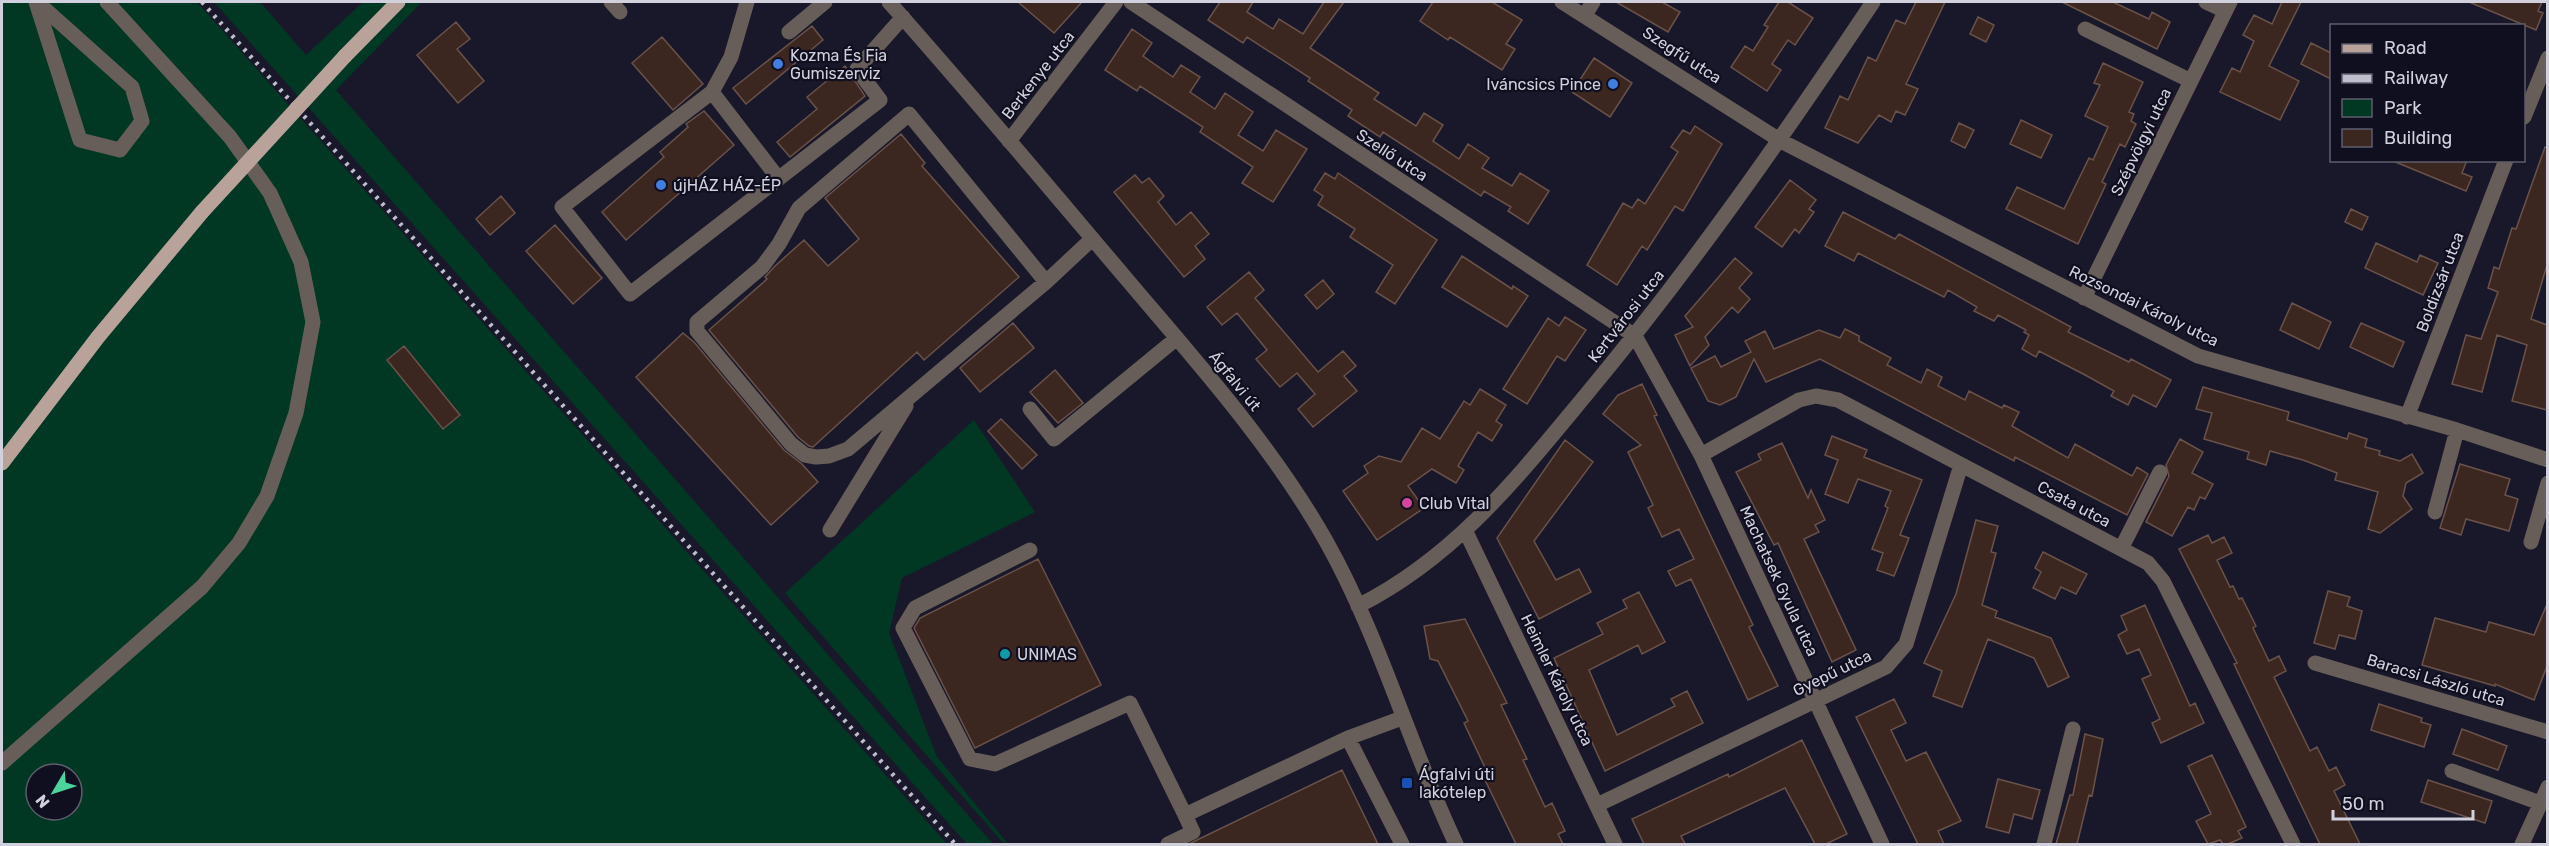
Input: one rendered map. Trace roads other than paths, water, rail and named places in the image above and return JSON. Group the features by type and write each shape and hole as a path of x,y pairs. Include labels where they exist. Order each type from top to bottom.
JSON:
{"main road":[{"path":"2,463 98,337 202,212 345,56 398,2"}],"street":[{"path":"36,2 132,87 142,121 120,150 80,140 36,2"},
{"path":"2,763 202,587 239,543 267,496 296,413 313,322 301,262 270,193 230,137 107,2"},
{"path":"747,2 731,57 712,92 562,207 630,294 880,100 856,69 903,17"},
{"path":"789,32 825,2"},
{"name":"Ágfalvi út","path":"889,2 1177,338 1262,445 1295,492 1327,542 1358,606 1402,718 1456,844"},
{"name":"Berkenye utca","path":"1009,141 1116,2"},
{"name":"Szellő utca","path":"1131,2 1635,336"},
{"name":"Szegfű utca","path":"1562,2 1589,8 1781,141"},
{"name":"Kertvárosi utca","path":"1358,606 1412,575 1466,532 1500,498 1635,336 1781,141 1873,2"},
{"path":"2206,2 2227,6"},
{"name":"Szépvölgyi utca","path":"2084,298 2227,6"},
{"path":"2085,28 2191,81"},
{"path":"2525,112 2547,58"},
{"path":"712,92 778,178"},
{"path":"1046,282 909,114 799,208 779,244 762,267 697,322 701,338 791,444 805,455 829,456 848,449 1046,282 1092,239"},
{"name":"Rozsondai Károly utca","path":"1781,141 2198,356 2457,430 2547,460"},
{"name":"Boldizsár utca","path":"2407,417 2505,162"},
{"name":"Machatsek Gyula utca","path":"1635,336 1701,455 1882,844"},
{"path":"1030,409 1054,439 1177,338"},
{"path":"830,530 914,393"},
{"name":"Csata utca","path":"1701,455 1799,400 1816,396 1838,400 2148,563 2163,581 2293,844"},
{"path":"2435,512 2457,430"},
{"name":"Gyepű utca","path":"1597,805 1877,673 1906,644 1961,465"},
{"path":"2121,549 2160,472"},
{"path":"2531,542 2547,483"},
{"name":"Heimler Károly utca","path":"1466,532 1615,844"},
{"path":"1030,550 915,608 903,628 970,759 994,764 1130,703 1193,832 1168,844"},
{"name":"Baracsi László utca","path":"2315,663 2547,732"},
{"path":"1185,815 1348,738 1402,718"},
{"path":"2044,844 2073,729"},
{"path":"1348,738 1402,844"},
{"path":"2452,771 2540,803"},
{"path":"2522,844 2547,787"}],"railway":[{"path":"202,2 955,844"}],"place":[{"name":"Kozma És Fia Gumiszerviz","path":"778,64"},
{"name":"Iváncsics Pince","path":"1613,84"},
{"name":"újHÁZ HÁZ-ÉP","path":"661,185"},
{"name":"Club Vital","path":"1407,503"},
{"name":"UNIMAS","path":"1005,654"},
{"name":"Ágfalvi úti lakótelep","path":"1407,783"}]}
